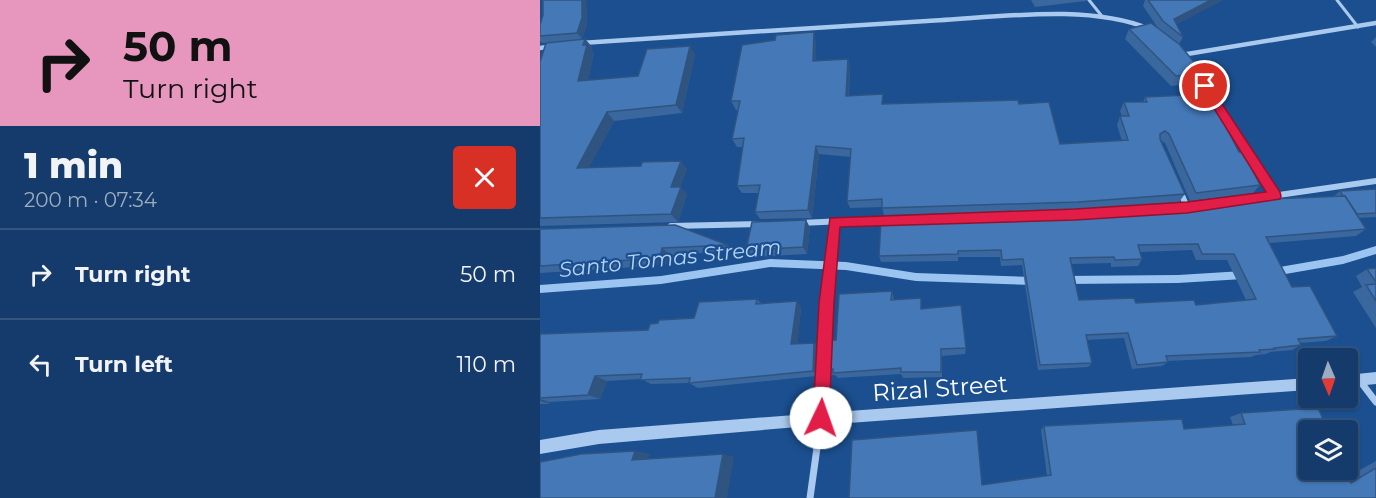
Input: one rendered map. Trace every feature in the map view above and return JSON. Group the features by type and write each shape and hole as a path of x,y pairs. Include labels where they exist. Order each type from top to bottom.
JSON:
{"street":[{"path":"570,44 751,31 1065,14 1101,15 1134,22 1151,30"},
{"path":"1181,55 1376,23"},
{"path":"540,48 560,45"},
{"path":"1173,48 1187,63"},
{"path":"1193,70 1218,102 1275,196"},
{"path":"1253,199 1376,181"},
{"path":"1178,186 1187,207"},
{"path":"1176,208 1198,206"},
{"path":"787,223 892,219"},
{"path":"810,498 821,418 826,303 834,222"},
{"path":"658,227 764,224"},
{"path":"1358,380 1376,378"},
{"name":"Rizal Street","path":"540,447 599,437 821,418 1298,385"},
{"path":"1358,386 1376,402"}],"lane":[{"path":"1089,0 1101,15"},
{"path":"1337,0 1358,27"}],"building":[{"path":"543,0 582,0 582,18 577,33 540,36"},
{"path":"1148,0 1211,0 1174,19 1183,37 1163,21"},
{"path":"1151,23 1179,44 1203,73 1176,76 1129,29"},
{"path":"814,32 813,61 848,59 846,96 883,94 882,104 1018,100 1019,104 1049,102 1060,144 1128,140 1120,116 1129,116 1124,102 1147,102 1145,97 1209,94 1239,152 1243,152 1260,185 1196,193 1169,134 1165,131 1160,134 1160,139 1185,194 1078,202 882,208 882,199 847,201 851,149 816,146 808,210 755,212 760,185 737,186 744,138 732,139 740,101 731,101 742,45 775,40 776,35"},
{"path":"585,39 583,45 587,45 578,81 638,76 647,49 690,46 676,105 607,112 577,168 641,166 642,162 681,161 671,187 681,187 671,214 540,218 540,62 546,43"},
{"path":"1376,189 1376,213 1357,214 1340,191"},
{"path":"1265,195 1267,199 1345,196 1366,229 1266,237 1292,287 1310,286 1337,336 1298,339 1301,345 1259,350 1260,352 1166,356 1168,362 1137,365 1128,333 1086,335 1092,363 1040,365 1023,259 1002,260 1001,250 958,251 958,254 879,256 881,219 1078,213 1193,205","holes":["1198,244 1202,254 1234,254 1256,299 1196,305 1194,300 1136,303 1134,298 1079,300 1070,258 1142,259 1138,245"]},
{"path":"806,220 803,247 746,250 752,222"},
{"path":"675,225 728,245 662,248 660,257 645,259 540,266 540,229"},
{"path":"1376,268 1376,282 1367,269"},
{"path":"1376,284 1376,301 1366,285"},
{"path":"892,291 891,300 921,298 921,309 961,305 966,348 941,349 941,372 901,372 901,368 833,373 833,369 823,369 825,341 836,340 839,294"},
{"path":"757,299 756,304 797,301 791,344 814,343 813,371 689,383 690,378 640,380 642,374 595,376 588,395 540,398 540,334 648,330 650,324 658,323 659,320 694,318 699,302"},
{"path":"1318,408 1323,420 1298,420 1298,480 1350,480 1351,483 1376,468 1376,498 849,498 852,440 977,430 982,485 1051,475 1044,426 1182,419 1184,429 1245,424 1241,413"},
{"path":"635,451 632,460 723,454 715,498 540,498 540,462 581,454"}],"waterway":[{"name":"Santo Tomas Stream","path":"1274,272 1343,260 1376,250"},
{"name":"Santo Tomas Stream","path":"540,289 661,280 770,263 846,266 916,277 1034,281"},
{"name":"Santo Tomas Stream","path":"1064,280 1178,279 1243,275"}],"route":[{"path":"821,418 826,303 834,222 1075,215 1187,207 1275,196 1218,102 1205,86"}]}
